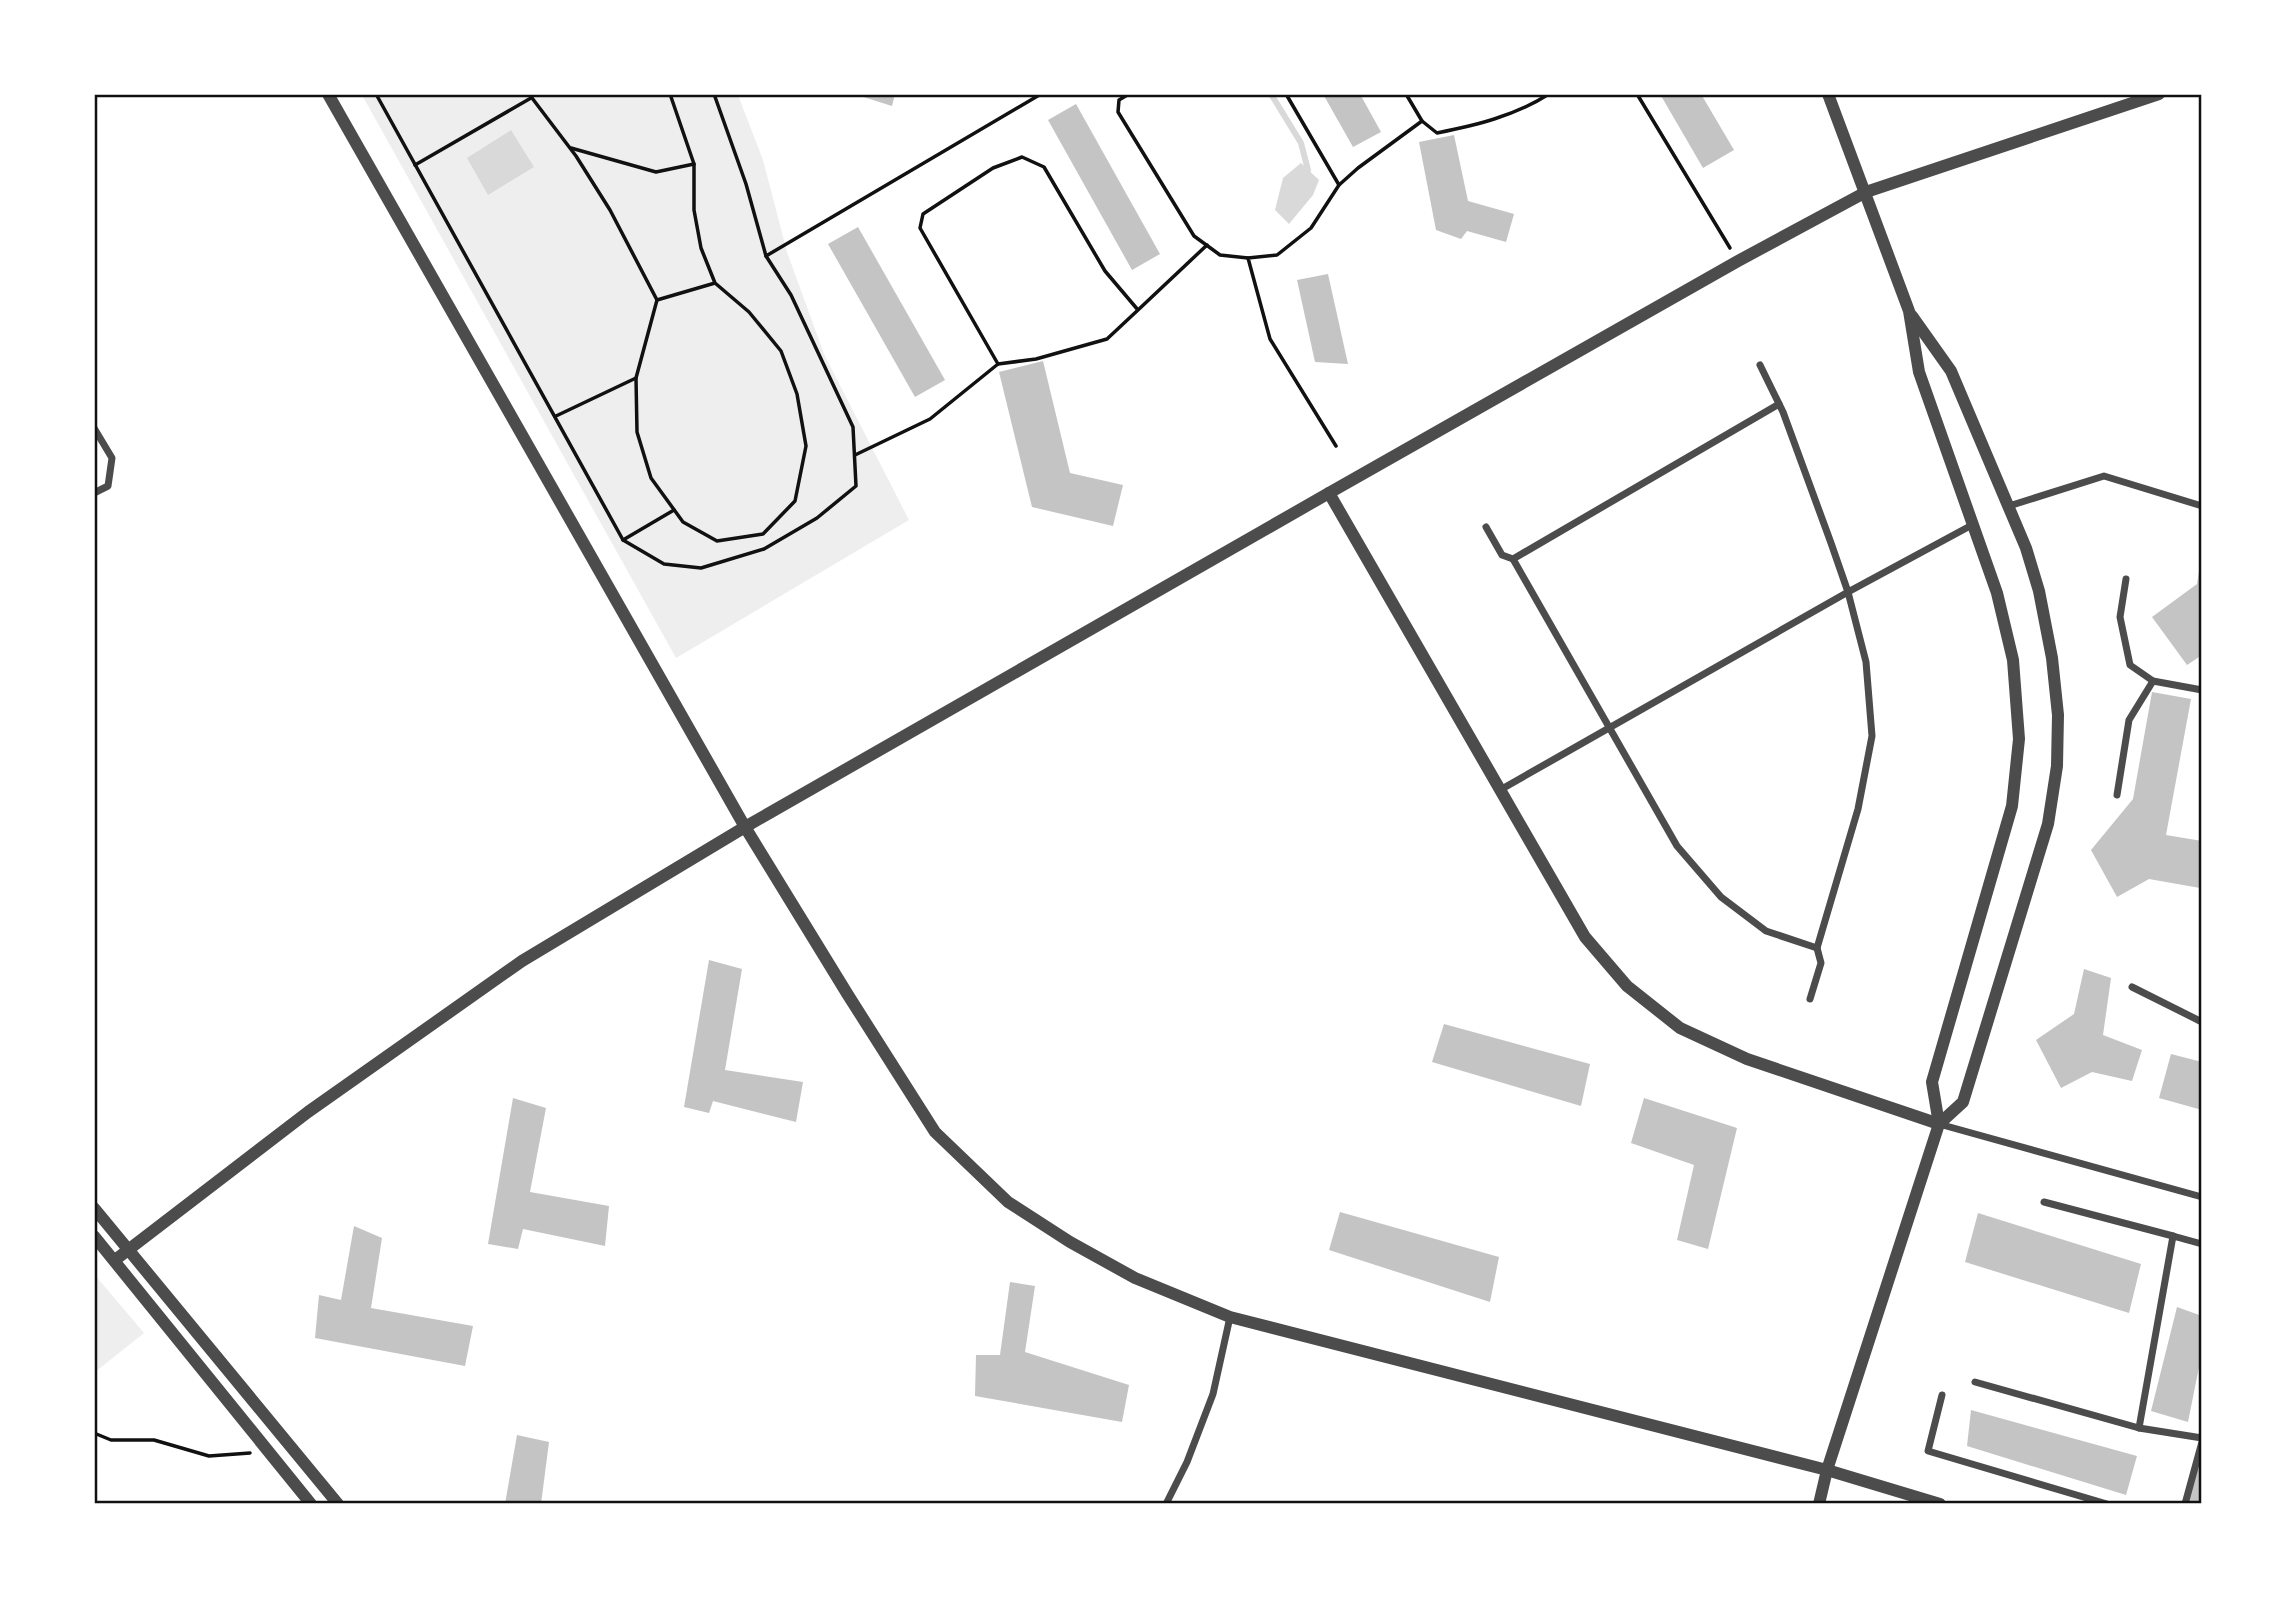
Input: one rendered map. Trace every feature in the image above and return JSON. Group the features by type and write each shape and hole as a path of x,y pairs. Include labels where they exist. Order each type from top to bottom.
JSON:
{"street":[{"path":"328,94 745,827 848,995 935,1132 1008,1202 1070,1242 1135,1278 1230,1317 1827,1470 1940,1503"},
{"path":"1819,1503 1827,1470 1938,1124 1932,1082 2012,806 2019,739 2013,660 1997,593 1919,372 1909,311 1828,94"},
{"path":"115,1260 308,1112 522,961 745,827 1329,493 1738,261 1866,192 2159,94"},
{"path":"1909,311 1951,371 2026,548 2039,591 2052,658 2058,715 2057,766 2048,824 1963,1102 1938,1124"},
{"path":"1760,365 1779,404 1848,592 1866,662 1872,736 1858,809 1817,948 1821,963 1810,999"},
{"path":"1513,559 1779,404"},
{"path":"94,428 112,458 108,486 94,493"},
{"path":"2009,506 2104,476 2202,506"},
{"path":"1329,493 1585,937 1627,986 1680,1028 1747,1059 1938,1124 2202,1197"},
{"path":"1500,790 1848,592 1972,525"},
{"path":"1486,527 1502,555 1513,559 1677,846 1721,897 1766,931 1817,948"},
{"path":"2126,579 2120,617 2130,665 2153,681 2202,690"},
{"path":"2117,795 2129,720 2153,681"},
{"path":"2132,987 2202,1022"},
{"path":"2044,1202 2202,1244"},
{"path":"94,1208 338,1503"},
{"path":"94,1236 310,1503"},
{"path":"2139,1428 2173,1236"},
{"path":"1166,1503 1186,1462 1213,1394 1230,1317"},
{"path":"1975,1382 2139,1428 2202,1440 2185,1503"},
{"path":"1942,1395 1928,1451 2107,1503"}],"path":[{"path":"376,94 623,540 664,564 701,568 764,549 817,518 856,486 853,427 791,295 766,256 746,184 714,94"},
{"path":"414,165 530,96 610,210 657,300 636,378 638,432 650,478 683,522 717,541 763,534 795,501 806,446 797,394 781,351 749,312 715,284 701,248 694,210 694,164 670,94"},
{"path":"766,256 1041,94"},
{"path":"1129,94 1119,100 1118,113 1194,236 1220,255 1248,258 1277,255 1311,228 1339,185 1422,121"},
{"path":"1286,94 1339,185"},
{"path":"1406,94 1422,121 1437,133 1477,124 1530,106 1549,94"},
{"path":"1637,94 1738,261"},
{"path":"569,148 656,172 694,164"},
{"path":"998,364 920,228 923,214 993,168 1023,157 1044,167 1105,271 1138,310"},
{"path":"855,455 930,419 998,364 1037,359 1107,339 1207,245"},
{"path":"1248,258 1270,339 1336,446"},
{"path":"657,300 715,284"},
{"path":"556,416 636,378"},
{"path":"623,540 674,510"},
{"path":"94,1433 111,1440 154,1440 209,1456 270,1451"}],"shaded area":[{"path":"362,95 738,95 763,160 787,252 824,354 909,520 676,658"},
{"path":"511,130 534,167 488,195 467,158"},
{"path":"1301,163 1319,180 1313,195 1289,224 1275,210 1283,178"},
{"path":"94,1274 144,1333 95,1372 94,1372"}],"building":[{"path":"854,94 895,94 892,106"},
{"path":"1323,94 1360,94 1381,132 1353,147"},
{"path":"1660,94 1701,94 1734,150 1703,168"},
{"path":"1076,104 1160,254 1132,270 1048,120"},
{"path":"1454,135 1468,201 1514,214 1506,242 1467,231 1461,239 1436,230 1419,142"},
{"path":"858,227 945,380 915,397 828,244"},
{"path":"1328,274 1348,364 1315,362 1297,280"},
{"path":"1043,361 1070,473 1123,485 1113,526 1032,507 999,372"},
{"path":"2200,565 2202,655 2187,665 2152,617 2197,584"},
{"path":"2152,692 2191,699 2166,835 2202,841 2202,880 2200,888 2149,879 2117,897 2091,850 2133,799"},
{"path":"709,960 742,969 725,1070 803,1082 796,1122 713,1101 709,1113 684,1107"},
{"path":"2084,969 2111,978 2103,1035 2142,1050 2132,1081 2092,1072 2061,1088 2036,1040 2074,1014"},
{"path":"1444,1024 1590,1064 1581,1106 1432,1062"},
{"path":"2171,1054 2202,1062 2202,1110 2159,1098"},
{"path":"513,1098 546,1108 530,1192 609,1206 605,1246 523,1229 518,1249 488,1244"},
{"path":"1644,1098 1737,1128 1708,1249 1677,1240 1694,1165 1631,1143"},
{"path":"1340,1212 1499,1257 1490,1302 1329,1250"},
{"path":"1978,1213 2141,1264 2129,1313 1965,1262"},
{"path":"354,1226 382,1238 371,1308 473,1326 465,1366 315,1338 319,1295 341,1300"},
{"path":"1010,1282 1035,1286 1025,1352 1129,1385 1122,1422 975,1396 976,1355 1000,1355"},
{"path":"2177,1307 2202,1316 2202,1352 2188,1422 2151,1411"},
{"path":"1971,1410 2137,1456 2126,1495 1967,1446"},
{"path":"517,1435 549,1442 541,1504 505,1504"},
{"path":"2202,1453 2202,1504 2188,1504"}],"waterway":[{"path":"1271,94 1301,143 1308,170"}]}
